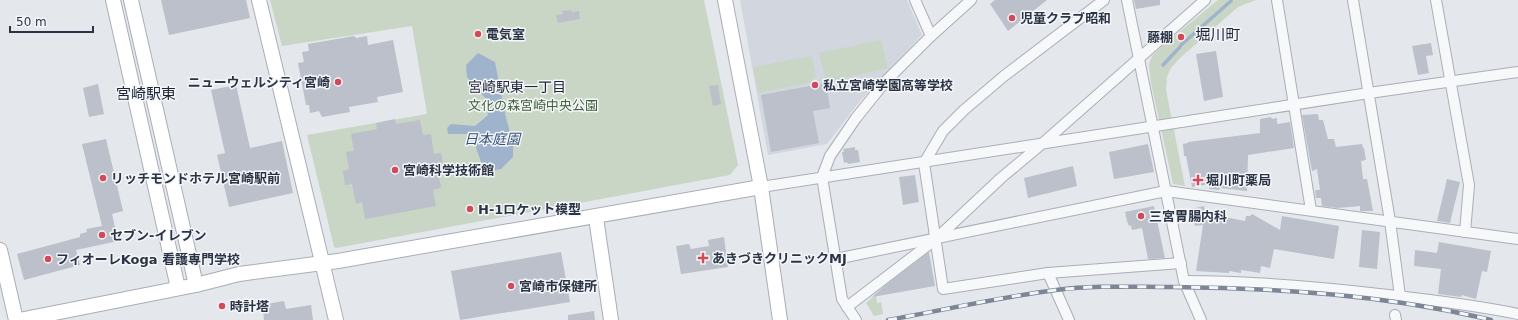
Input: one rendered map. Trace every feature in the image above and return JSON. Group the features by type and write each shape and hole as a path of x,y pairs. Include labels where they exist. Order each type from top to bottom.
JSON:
{"street":[{"path":"113,0 178,288"},
{"path":"131,0 196,285"},
{"path":"259,0 336,320"},
{"path":"725,0 761,187 778,320"},
{"path":"915,0 931,36"},
{"path":"856,320 842,299 822,177 830,156 856,118 885,82 931,36 971,0"},
{"path":"1104,0 1004,76 964,110 944,131 924,163 943,289 1048,273 1181,263"},
{"path":"1126,0 1184,281 1201,320"},
{"path":"847,307 936,239 1001,178 1043,143 1205,0"},
{"path":"1276,0 1310,210"},
{"path":"1353,0 1390,222 1400,296"},
{"path":"1436,0 1469,185 1465,232"},
{"path":"0,250 17,320 196,285 240,274 322,264 596,218 761,187 1369,93 1518,72"},
{"path":"836,259 1166,191 1518,239"},
{"path":"596,218 612,320"},
{"path":"1048,273 1069,320"},
{"path":"1184,281 1283,284 1453,302 1518,314"}],"shaded area":[{"name":"私立宮崎学園高等学校","path":"740,0 907,0 922,35 859,102 827,144 768,155"}],"green space":[{"name":"文化の森宮崎中央公園","path":"270,0 704,0 738,165 730,175 336,248 334,247 307,135 427,114 412,26 282,46"},
{"path":"1218,0 1256,0 1238,7 1180,58 1171,68 1167,77 1166,90 1185,186 1173,184 1151,83 1149,64 1152,56 1161,47"},
{"path":"881,40 888,68 826,82 819,53"},
{"path":"812,56 816,76 809,83 758,93 753,67"},
{"path":"876,294 877,303 881,302 883,314 874,316 866,303"}],"water":[{"name":"日本庭園","path":"478,53 495,62 506,118 513,142 513,157 501,169 489,171 481,162 471,134 448,134 447,128 451,124 475,126 488,115 485,98 467,77 466,65"}],"building":[{"path":"161,0 246,0 250,18 169,35"},
{"name":"児童クラブ昭和","path":"995,0 1047,0 1008,31 990,4"},
{"path":"1134,0 1160,0 1160,5 1136,9"},
{"path":"571,10 572,12 579,11 580,19 558,23 556,15 563,14 562,11"},
{"name":"ニューウェルシティ宮崎","path":"354,36 356,38 367,36 368,45 393,40 403,92 377,97 378,102 349,107 350,112 322,117 319,111 310,113 309,105 306,105 298,63 304,62 302,52 309,51 308,44"},
{"path":"1431,43 1433,55 1426,56 1429,73 1418,75 1412,46"},
{"path":"1216,51 1223,97 1204,101 1196,54"},
{"path":"826,83 830,108 813,111 819,143 771,152 761,95"},
{"path":"98,84 104,114 89,117 83,88"},
{"path":"236,85 250,148 282,141 293,193 229,207 217,155 225,153 211,90"},
{"path":"718,85 721,104 713,106 709,86"},
{"path":"1318,114 1319,120 1323,120 1328,139 1334,139 1336,147 1362,144 1366,160 1361,161 1363,179 1367,179 1373,211 1360,211 1360,206 1338,208 1322,206 1321,198 1316,198 1315,190 1320,190 1317,169 1312,171 1302,115"},
{"path":"1271,117 1272,119 1277,118 1277,124 1290,122 1294,148 1248,155 1247,191 1220,188 1219,190 1209,189 1210,184 1192,187 1186,156 1184,156 1183,144 1188,142 1260,133 1260,119"},
{"name":"宮崎科学技術館","path":"395,119 396,124 420,120 423,135 431,134 434,154 441,153 444,170 438,172 441,188 433,190 436,206 365,219 362,202 356,204 352,184 345,185 343,171 349,169 346,152 354,151 351,134 377,129 376,123"},
{"path":"106,139 123,211 112,214 118,241 76,250 80,265 24,280 17,254 80,237 80,234 87,232 86,229 102,226 82,144"},
{"path":"1148,144 1154,172 1114,179 1109,152"},
{"path":"855,147 855,150 858,150 860,162 848,164 847,162 844,163 842,152 844,152 843,149"},
{"path":"1073,166 1077,186 1028,198 1024,178"},
{"path":"915,175 919,202 903,205 899,177"},
{"path":"1447,179 1460,182 1450,223 1437,221"},
{"path":"1154,206 1165,258 1148,259 1142,228 1132,230 1131,225 1129,226 1127,221 1125,212"},
{"path":"1204,206 1205,213 1245,221 1246,216 1250,216 1252,214 1280,230 1282,216 1339,226 1334,259 1274,249 1270,268 1261,266 1260,273 1241,270 1241,273 1229,271 1229,273 1196,271 1203,225 1195,226 1191,209"},
{"path":"1362,230 1380,232 1377,269 1359,267"},
{"name":"あきづきクリニックMJ","path":"724,237 728,267 681,274 676,246 689,244 691,249 709,246 708,240"},
{"path":"1439,242 1491,251 1487,272 1482,271 1476,299 1462,295 1461,297 1438,294 1441,269 1414,266 1415,250 1437,253"},
{"name":"宮崎市保健所","path":"561,252 570,302 460,320 451,271"},
{"path":"929,252 935,286 872,297 887,284"},
{"path":"284,301 286,309 311,305 313,320 264,320 263,311 267,304"},
{"path":"594,311 595,320 568,320 568,315"}],"waterway":[{"path":"1190,37 1231,1"},
{"path":"1181,45 1189,38"},
{"path":"1163,65 1180,47"}],"railway":[{"path":"888,320 993,300 1085,287 1252,289 1333,294 1412,304 1491,320"}],"place":[{"name":"児童クラブ昭和","path":"1012,18"},
{"name":"電気室","path":"478,34"},
{"name":"藤棚","path":"1181,37"},
{"name":"ニューウェルシティ宮崎","path":"338,82"},
{"name":"私立宮崎学園高等学校","path":"815,85"},
{"name":"宮崎科学技術館","path":"395,170"},
{"name":"リッチモンドホテル宮崎駅前","path":"103,178"},
{"name":"堀川町薬局","path":"1198,180"},
{"name":"H-1ロケット模型","path":"470,209"},
{"name":"三宮胃腸内科","path":"1141,216"},
{"name":"セブン-イレブン","path":"102,235"},
{"name":"あきづきクリニックMJ","path":"703,258"},
{"name":"フィオーレKoga 看護専門学校","path":"48,259"},
{"name":"宮崎市保健所","path":"511,286"},
{"name":"時計塔","path":"222,306"}],"district":[{"name":"堀川町","path":"1218,35"},
{"name":"宮崎駅東一丁目","path":"517,87"},
{"name":"宮崎駅東","path":"146,94"}]}
